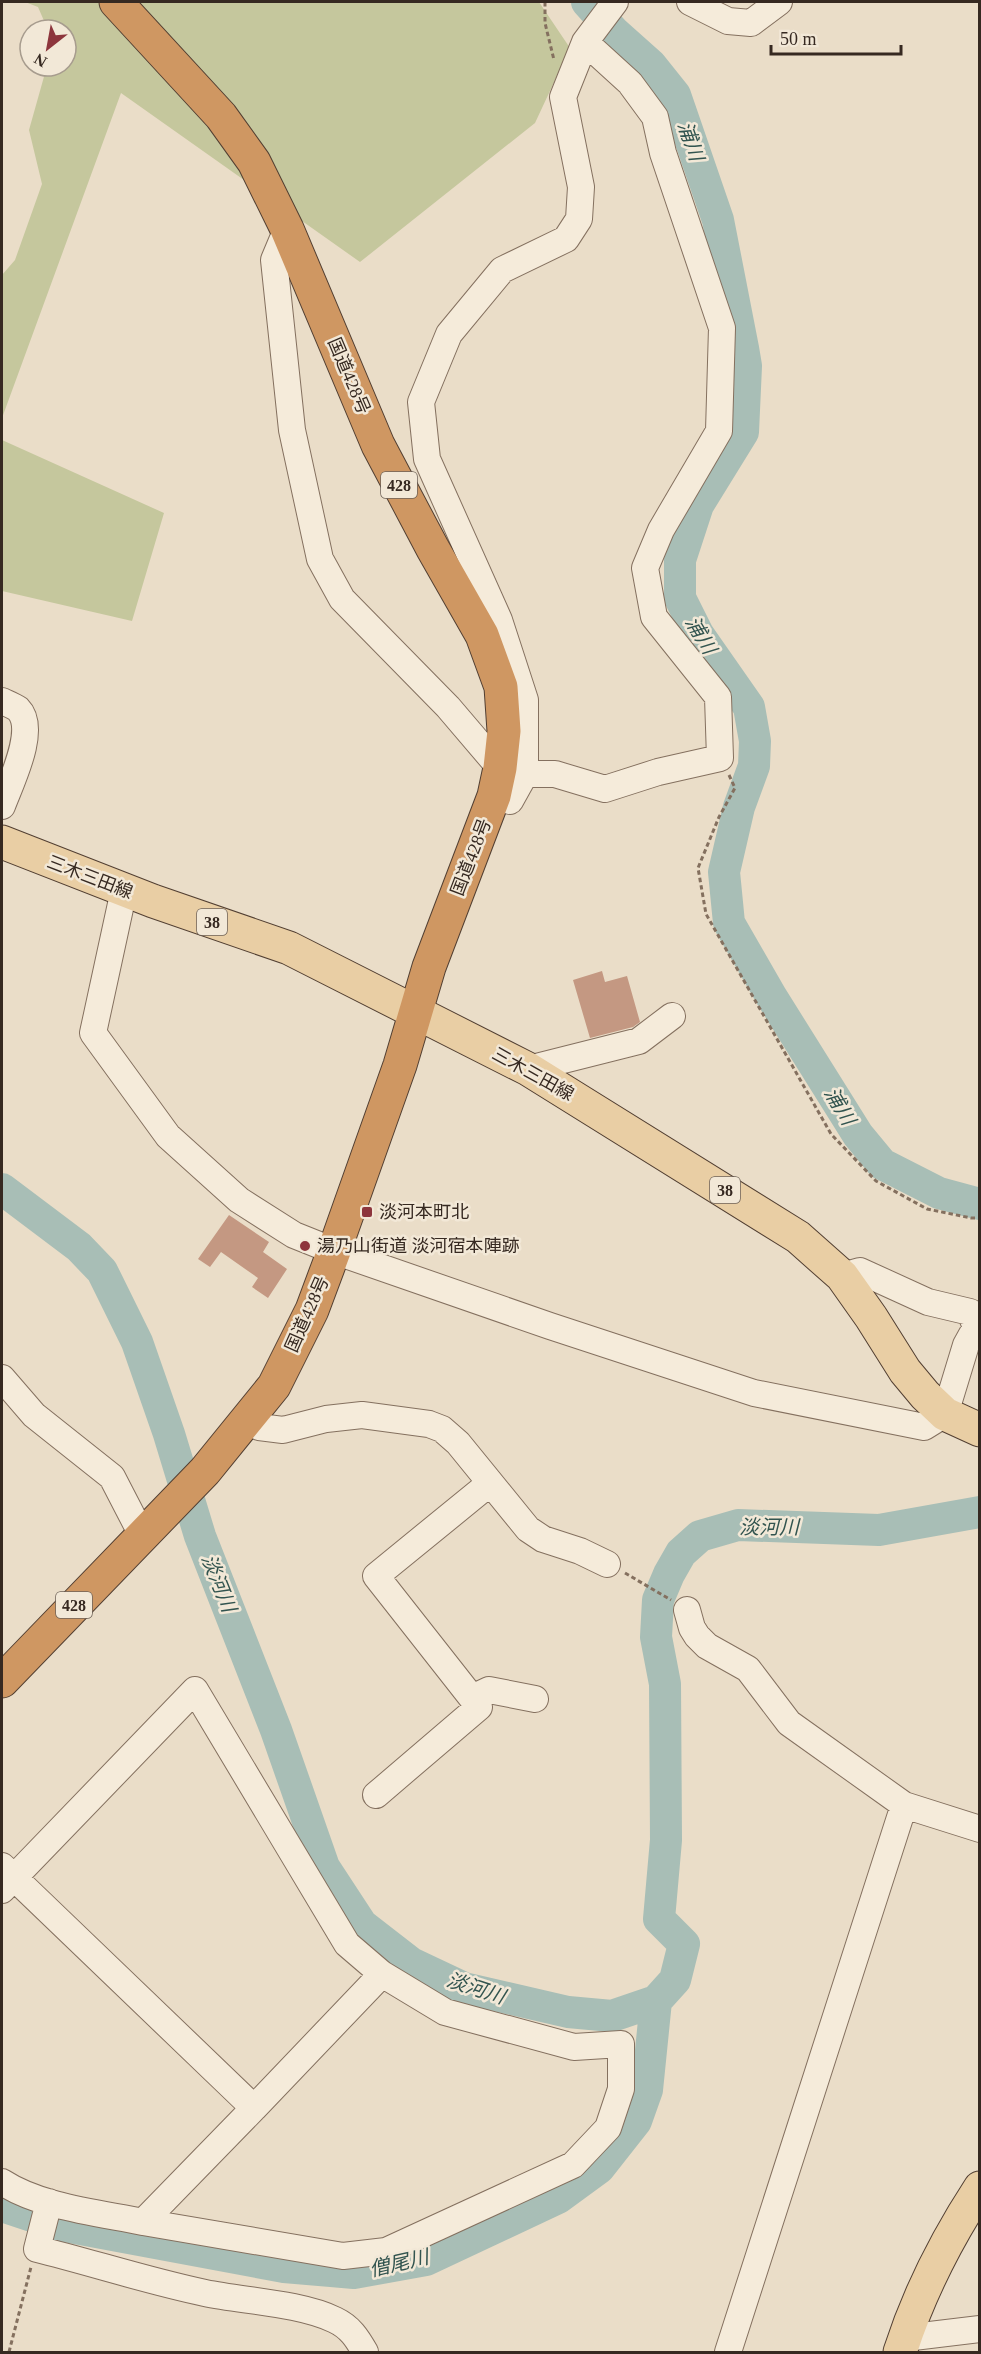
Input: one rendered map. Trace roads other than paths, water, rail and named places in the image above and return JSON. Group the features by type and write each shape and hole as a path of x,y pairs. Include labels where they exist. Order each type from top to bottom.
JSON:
{"highway":[{"name":"国道428号","path":"2,1681 205,1471 274,1386 312,1310 417,1012 429,967 506,779 501,687 486,646 378,445 287,229 254,162 221,116 116,2"}],"main road":[{"name":"三木三田線","path":"2,842 124,890 289,948 528,1069 798,1237 842,1276 905,1371 925,1395 945,1414 980,1430"},
{"path":"903,2345 931,2272 956,2224 980,2188"}],"street":[{"path":"506,779 525,700 499,620 427,459 421,402 449,334 502,270 566,239 579,219 580,186 563,97 585,42 615,2"},
{"path":"690,2 728,21 751,23 779,2"},
{"path":"506,779 555,774 605,789 658,772 720,758 718,697 654,617 645,568 660,530 719,431 722,328 663,153 655,117 630,83 585,42"},
{"path":"287,229 274,260 292,430 320,559 342,599 448,707 506,779"},
{"path":"2,701 19,710 27,728 24,744 2,806"},
{"path":"124,890 93,1033 168,1137 239,1200 294,1235 550,1326 754,1393 924,1427 945,1414 966,1345 977,1327 970,1312 928,1302 860,1271 842,1276"},
{"path":"528,1069 639,1041 672,1017"},
{"path":"2,1378 34,1415 112,1477 145,1532"},
{"path":"247,1420 259,1426 283,1430 326,1419 362,1415 429,1424 442,1429 458,1443 528,1529 543,1539 580,1551 607,1564"},
{"path":"376,1795 479,1707 376,1576 490,1483"},
{"path":"687,1610 697,1636 707,1646 748,1669 789,1723 904,1805 980,1829"},
{"path":"2,2182 16,2192 50,2202 143,2222 344,2256 386,2251 573,2165 608,2127 621,2089 621,2044 574,2047 445,2012 382,1974 347,1944 195,1690 5,1878 254,2108"},
{"path":"472,1698 489,1690 535,1699"},
{"path":"729,2352 904,1805"},
{"path":"143,2222 382,1974"},
{"path":"50,2202 37,2249 94,2263 161,2284 291,2307 332,2319 354,2334 365,2352"},
{"path":"903,2345 980,2329"}],"waterway":[{"name":"浦川","path":"587,2 614,32 651,65 675,95 718,220 746,366 743,432 698,505 680,560 680,598 698,634 749,707 755,741 754,766 739,807 724,872 729,923 771,996 858,1135 882,1164 939,1193 980,1204"},
{"name":"淡河川","path":"2,1189 79,1247 102,1271 137,1342 169,1434 200,1536 276,1730 324,1867 362,1925 411,1963 464,1988 568,2012 612,2016 656,2001 675,1980 684,1944 659,1919 666,1840 665,1684 656,1637 658,1600 681,1553 700,1536 738,1525 879,1530 980,1512"},
{"name":"僧尾川","path":"2,2206 59,2225 284,2267 354,2273 426,2260 558,2198 599,2168 636,2121 647,2090 656,2001"}],"place":[{"name":"淡河本町北","path":"367,1212"},
{"name":"湯乃山街道 淡河宿本陣跡","path":"305,1246"}]}
